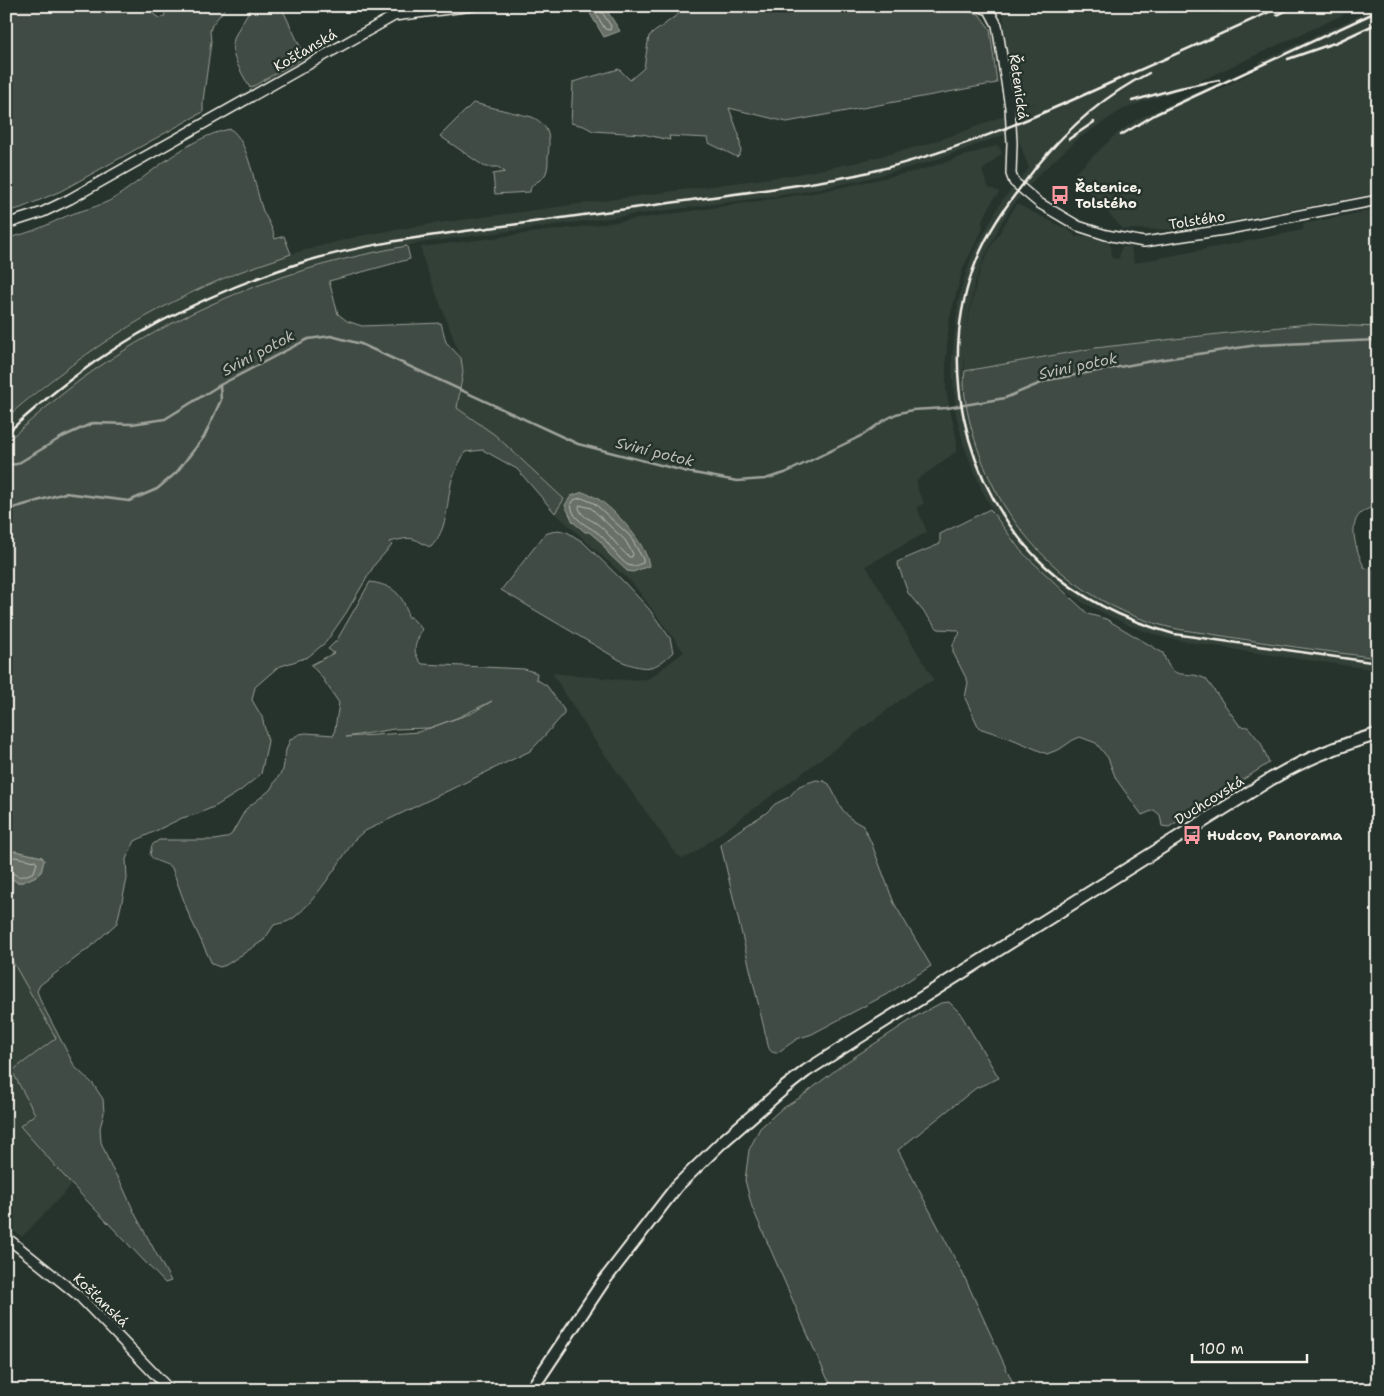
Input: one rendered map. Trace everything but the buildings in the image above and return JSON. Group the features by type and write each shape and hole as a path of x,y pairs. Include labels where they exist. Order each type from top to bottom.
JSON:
{"main road":[{"name":"Duchcovská","path":"532,1390 595,1294 634,1240 677,1186 721,1143 806,1071 1291,768 1333,748 1378,734"}],"street":[{"name":"Košťanská","path":"6,224 43,212 70,199 394,16 473,6"},
{"name":"Řetenická","path":"978,6 989,10 997,25 1010,107 1012,137 1011,174 1014,182"},
{"name":"Tolstého","path":"1014,182 1028,196 1078,226 1106,235 1144,242 1224,230 1378,200"},
{"name":"Košťanská","path":"6,1237 80,1297 170,1390"}],"shaded area":[{"path":"15,6 154,6 153,14 159,18 164,17 165,14 162,6 227,6 212,25 210,31 211,42 203,112 61,191 21,208 6,212 6,12"},
{"path":"252,6 281,6 305,57 250,88 233,54 233,47 238,30"},
{"path":"689,6 939,6 979,14 990,29 997,83 787,122 729,108 739,135 741,152 737,157 709,143 708,138 669,136 670,140 642,134 593,131 584,126 571,123 573,82 619,69 630,80 644,68 649,36"},
{"path":"1237,6 1362,6 1181,90 1120,111 1078,139 1038,175 1002,222 984,258 974,285 966,331 982,265 1017,204 1070,231 1076,237 1087,236 1106,241 1111,246 1112,258 1119,259 1122,247 1131,247 1134,263 1303,230 1303,224 1378,209 1378,327 1307,324 1095,348 965,371 964,356 964,378 968,412 975,442 984,467 1008,513 1026,537 1049,562 1089,593 1134,615 1168,627 1245,640 1378,658 1378,670 1165,638 1130,626 1083,603 1056,583 1017,545 998,519 982,491 964,446 956,414 952,358 958,303 973,254 1001,202 1029,168 1015,131 929,162 858,181 796,193 426,242 363,254 299,271 243,290 176,321 43,410 6,442 6,418 69,367 109,339 167,305 236,273 294,253 359,236 424,225 793,175 854,163 924,145 965,131 1038,102 1016,109 1005,40 1003,10 1219,14"},
{"path":"1378,7 1378,193 1183,230 1123,229 1073,175 1114,136 1136,120 1208,86 1216,91 1260,68 1259,62"},
{"path":"473,103 532,117 546,129 549,139 547,171 542,179 532,186 530,192 495,194 493,174 505,172 498,167 485,167 440,136"},
{"path":"230,129 236,134 247,154 263,211 272,228 275,239 284,236 291,254 205,286 144,318 87,354 6,418 6,238 34,230 109,201 185,148 214,133"},
{"path":"998,145 1002,153 982,171 988,187 999,192 997,197 995,196 982,222 983,228 963,268 949,321 946,391 957,441 957,451 917,480 918,491 924,503 917,507 927,532 866,566 934,680 917,688 690,856 683,858 677,855 595,741 552,673 624,680 648,679 684,652 633,584 555,513 564,498 495,435 457,408 462,385 461,358 423,259 421,247 603,224 819,192 921,170"},
{"path":"407,246 410,259 329,281 338,314 347,321 362,326 441,323 446,342 461,358 463,372 457,408 495,435 564,499 555,513 517,469 483,450 465,452 452,480 446,517 441,533 431,547 410,539 389,542 392,545 375,564 346,613 326,642 308,657 278,667 255,687 252,700 262,717 268,741 261,774 240,791 216,806 182,818 135,841 126,859 127,879 117,923 89,948 40,985 37,991 41,1002 75,1067 93,1084 103,1099 104,1113 100,1128 101,1142 111,1167 171,1281 165,1283 72,1185 20,1126 35,1114 12,1071 56,1038 6,950 6,875 17,882 23,882 41,872 44,860 42,857 15,851 6,854 6,442 51,403 116,355 194,312 276,279 362,255"},
{"path":"1307,324 1378,327 1378,504 1360,514 1356,519 1354,533 1364,567 1378,573 1378,658 1180,630 1139,618 1112,606 1062,572 1040,552 1020,529 1003,504 984,466 975,440 967,410 964,383 965,371 1095,348"},
{"path":"990,509 1021,551 1088,614 1106,619 1163,653 1171,669 1176,672 1206,679 1240,726 1248,727 1261,743 1269,763 1169,827 1162,826 1160,815 1154,810 1142,815 1116,779 1108,758 1096,743 1080,737 1060,749 1047,754 1012,739 979,728 965,698 968,682 953,652 953,644 960,633 957,630 938,629 908,593 897,562 940,544 940,534"},
{"path":"558,530 567,532 583,542 649,609 670,638 673,652 667,658 656,665 645,668 623,662 501,590 545,534"},
{"path":"370,582 378,583 396,592 403,602 408,617 411,617 422,629 415,651 422,664 524,669 537,673 536,679 547,686 564,710 564,714 530,751 363,832 355,839 309,904 290,920 274,925 264,940 220,967 212,964 189,915 172,868 155,860 150,855 152,845 159,840 215,840 231,835 246,809 270,790 283,770 286,750 290,740 299,734 306,733 334,735 339,703 321,676 311,665 334,653 328,649 337,640","holes":["492,701 472,713 438,725","429,728 418,732 346,737 394,729"]},
{"path":"816,780 829,784 842,809 851,819 863,826 894,903 931,966 889,993 812,1034 797,1039 775,1053 768,1047 721,846 722,843 766,813 775,804 789,797 799,786"},
{"path":"6,950 56,1038 12,1071 35,1114 50,1161 72,1185 22,1237 15,1232 11,1235 6,1230"},
{"path":"949,1002 960,1013 999,1078 976,1088 898,1150 964,1276 1016,1390 835,1390 827,1378 752,1207 745,1180 749,1150 760,1128 780,1110 801,1097 842,1065 920,1014 941,1003"}],"water":[{"path":"593,6 604,6 620,31 604,37 588,10"},
{"path":"583,492 597,498 621,519 643,548 649,566 633,572 627,571 609,554 601,542 573,522 565,505 571,496"},
{"path":"15,851 42,857 44,860 41,872 23,882 17,882 6,875 6,854"}],"waterway":[{"name":"Sviní potok","path":"6,465 17,464 62,437 93,423 132,424 165,419 220,385 308,339 331,336 361,344 578,444 688,472 737,481 765,479 785,473 863,435 896,414 912,410 947,408 1005,398 1048,380 1152,361 1257,345 1378,340"},
{"name":"Sviní potok","path":"6,510 65,493 129,501 157,489 176,473 204,437 221,400 220,385"}],"railway":[{"path":"6,434 65,384 99,359 152,326 236,286 294,265 343,251 369,246 788,187 890,167 957,146 1023,121 1282,6"},
{"path":"1277,15 1296,6"},
{"path":"1121,135 1156,114 1378,11"},
{"path":"1288,59 1337,42 1378,23"},
{"path":"1149,73 1102,102 1061,139 1014,196 999,217 981,250 967,291 959,333 958,376 964,418 976,459 993,498 1016,534 1045,566 1059,578 1106,608 1139,623 1174,634 1378,663"},
{"path":"1132,101 1175,89 1219,80"},
{"path":"1069,139 1094,122"}],"place":[{"name":"Řetenice, Tolstého","path":"1060,195"},
{"name":"Hudcov, Panorama","path":"1192,835"}]}
